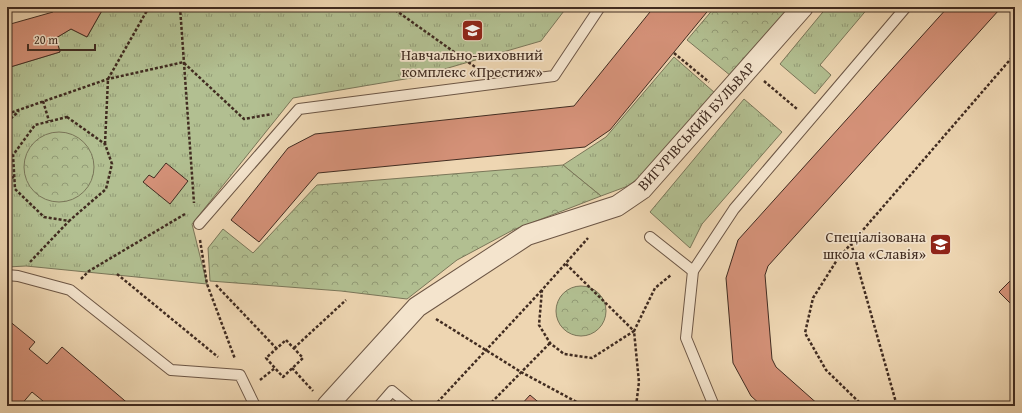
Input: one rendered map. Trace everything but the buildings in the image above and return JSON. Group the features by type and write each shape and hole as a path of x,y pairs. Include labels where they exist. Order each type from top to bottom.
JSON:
{"street":[{"name":"ВИГУРІВСЬКИЙ БУЛЬВАР","path":"327,406 417,307 527,235 617,206 642,189 803,7"}],"lane":[{"path":"200,224 299,109 554,76 600,7"},
{"path":"714,406 686,338 693,271 734,209 906,7"},
{"path":"650,237 693,271"},
{"path":"7,276 18,276 70,290 172,370 240,375 255,406"},
{"path":"379,406 392,391 410,406"}],"path":[{"path":"18,276 68,221 106,189 112,164 105,144 108,78 149,7"},
{"path":"180,7 184,62 244,120 299,109"},
{"path":"391,7 498,83"},
{"path":"674,53 725,95"},
{"path":"864,406 826,370 805,333 813,298 837,260 851,243 1015,54"},
{"path":"7,114 108,78 184,62"},
{"path":"749,68 810,120"},
{"path":"43,101 49,121"},
{"path":"7,122 21,110"},
{"path":"68,221 44,217 15,189 12,155 35,124 66,117 105,144"},
{"path":"7,179 14,177"},
{"path":"70,290 89,271 188,213"},
{"path":"434,406 591,235"},
{"path":"851,243 897,406"},
{"path":"566,264 634,331 638,382 636,406"},
{"path":"117,274 240,375"},
{"path":"216,285 277,349"},
{"path":"542,290 539,325 550,343 564,354 592,358 634,331 656,288"},
{"path":"294,348 346,300"},
{"path":"417,307 521,372 584,406"},
{"path":"286,340 294,348 303,358 283,377 266,358 286,340"},
{"path":"488,406 550,343"},
{"path":"292,368 299,375"}],"green space":[{"path":"104,7 567,7 541,41 417,77 293,98 192,224 207,284 26,266 7,267 7,68 60,52 56,38 71,29 87,37"},
{"path":"715,7 791,7 731,76 687,40"},
{"path":"827,7 869,7 820,65 831,75 815,94 780,64"},
{"path":"674,57 715,93 646,172 628,186 601,196 563,165 606,137"},
{"path":"744,99 782,132 702,224 690,248 650,212"},
{"path":"59,132 72,135 84,142 91,154 94,167 91,180 84,192 72,199 59,202 46,199 34,192 27,180 24,167 27,154 34,142 46,135"},
{"path":"563,165 601,196 513,230 457,260 407,299 341,291 210,281 208,248 223,229 253,253 317,185"},
{"path":"576,286 586,286 599,293 606,306 606,316 599,329 586,336 576,336 567,332 560,325 556,316 556,306 560,297 567,290"}],"place":[{"name":"Навчально-виховний комплекс «Престиж»","path":"472,31"},
{"name":"Спеціалізована школа «Славія»","path":"941,245"}]}
